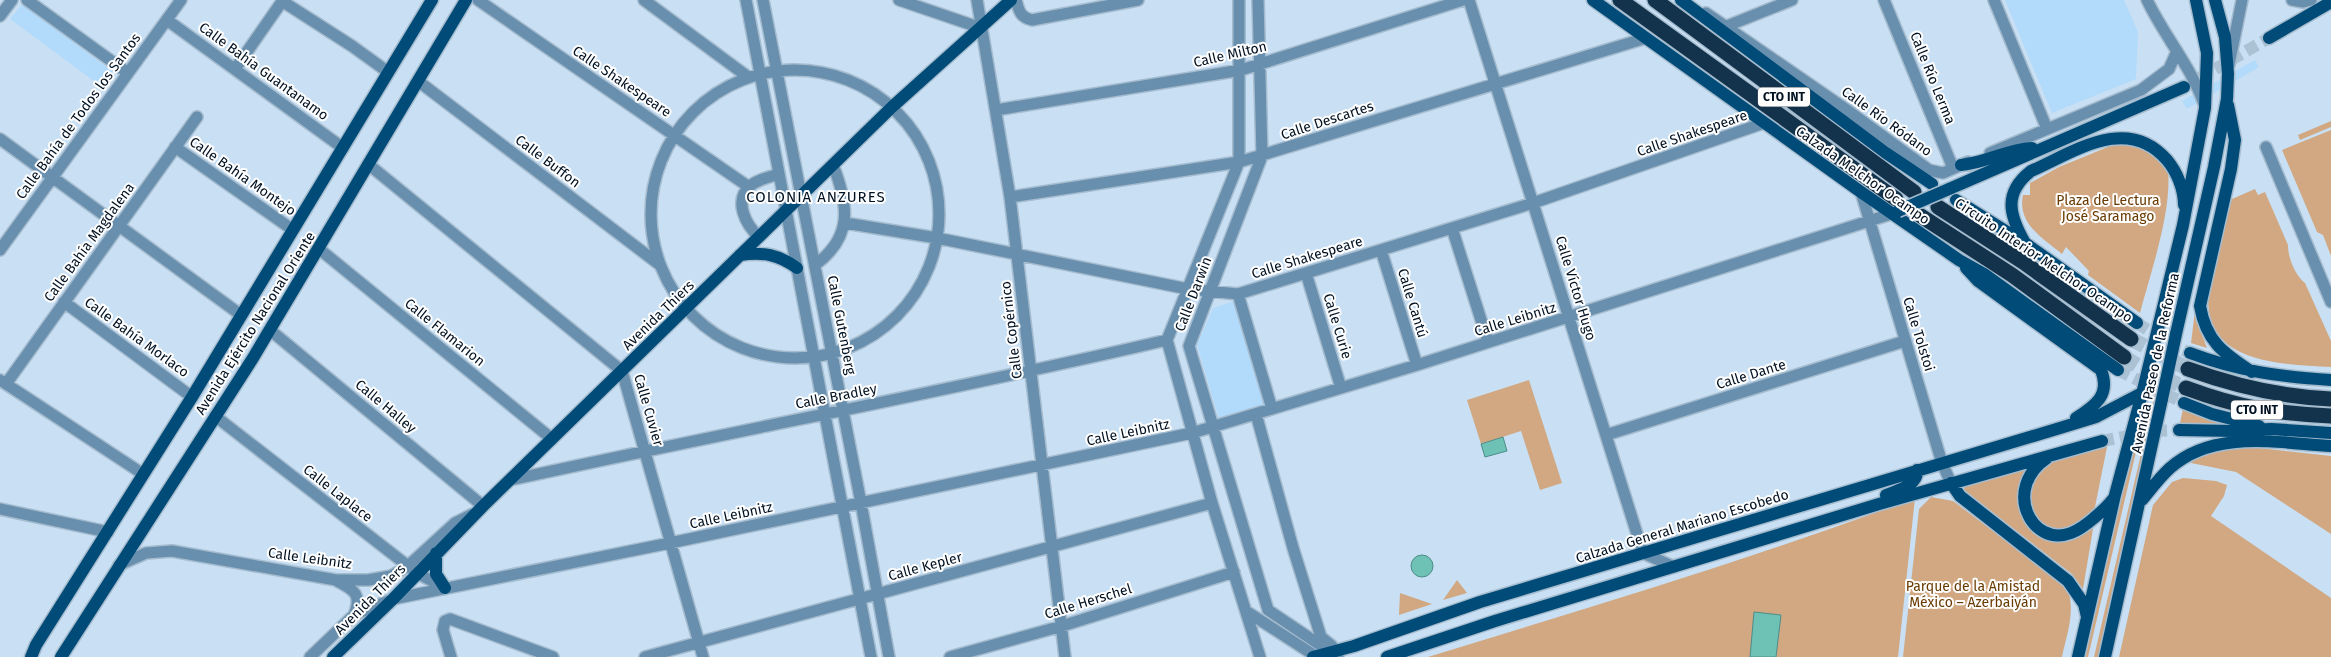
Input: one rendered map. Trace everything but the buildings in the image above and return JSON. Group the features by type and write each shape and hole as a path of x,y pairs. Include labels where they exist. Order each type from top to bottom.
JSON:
{"highway":[{"name":"CTO INT","path":"1620,0 1895,208"},
{"name":"CTO INT","path":"1655,0 1914,192"},
{"name":"Circuito Interior Melchor Ocampo","path":"1956,238 1942,210 2023,262 2131,339"},
{"name":"CTO INT","path":"1921,216 2012,275 2121,364"},
{"name":"CTO INT","path":"2188,369 2253,390 2284,396 2331,399"},
{"name":"CTO INT","path":"2186,388 2219,400 2260,410 2331,416"}],"main road":[{"name":"Avenida Ejército Nacional Oriente","path":"61,657 270,330 466,0"},
{"name":"Avenida Thiers","path":"333,657 393,598 412,570 436,553 892,107 1011,0"},
{"name":"Calzada Melchor Ocampo","path":"1593,0 1861,192 1895,208 1959,260 1984,274 2121,364"},
{"name":"Avenida Paseo de la Reforma","path":"2078,657 2115,495 2183,225 2205,108 2207,53 2196,0"},
{"name":"Avenida Paseo de la Reforma","path":"2105,657 2214,167 2227,99 2228,74 2225,38 2215,0"},
{"name":"Avenida Ejército Nacional Oriente","path":"31,657 242,316 430,1"},
{"path":"2268,38 2331,2"},
{"name":"CTO INT","path":"1686,4 1886,153 1932,184"},
{"path":"1895,208 1949,188 2184,87"},
{"path":"2227,99 2235,140 2231,169 2200,306 2203,322 2218,347 2227,356 2252,372"},
{"path":"2025,243 2015,227 2011,199 2014,188 2022,178 2031,171 2101,140 2114,137 2127,137 2151,145 2172,166 2181,184 2184,200 2183,225"},
{"path":"1957,167 1979,164 2016,149 2040,148"},
{"path":"1956,200 2025,243 2137,323"},
{"path":"740,256 760,253 775,254 797,268"},
{"path":"1959,260 1978,281 2101,370 2105,387 2101,400 2060,428"},
{"path":"2190,353 2252,372 2274,376 2331,380"},
{"name":"Calzada General Mariano Escobedo","path":"1315,657 1336,653 1480,602 2096,417 2142,391"},
{"name":"CTO INT","path":"2184,403 2212,414 2272,429 2331,433"},
{"path":"2178,430 2234,431 2272,429"},
{"path":"1387,657 1495,621 1879,504 2102,441"},
{"path":"2140,502 2170,468 2194,452 2206,447 2242,441 2331,446"},
{"path":"2054,454 2039,463 2028,478 2023,490 2023,506 2040,529 2055,535 2070,534 2087,524 2107,508 2115,495"},
{"path":"1879,504 1881,498 1913,483 1917,470"},
{"path":"1951,483 1960,496 2068,581 2084,604 2087,619"},
{"path":"436,553 436,574 445,588"}],"street":[{"path":"0,16 12,0"},
{"path":"27,0 128,73"},
{"name":"Calle Bahía de Todos los Santos","path":"0,250 181,0"},
{"name":"Calle Shakespeare","path":"478,0 749,187"},
{"path":"644,0 748,77"},
{"path":"746,0 871,657"},
{"name":"Calle Gutenberg","path":"763,0 861,503 889,657"},
{"path":"899,0 982,28"},
{"name":"Calle Copérnico","path":"977,0 1010,198 1065,657"},
{"path":"1016,0 1020,13 1025,18 1032,20 1138,0"},
{"name":"Calle Darwin","path":"1239,0 1241,70 1239,162 1167,340 1212,503 1260,657"},
{"name":"Calle Darwin","path":"1258,0 1262,156 1189,346 1268,610 1336,653"},
{"name":"Calle Milton","path":"996,110 1241,70 1463,0"},
{"name":"Calle Víctor Hugo","path":"1469,0 1643,554"},
{"path":"1727,26 1792,0"},
{"name":"Calle Río Lerma","path":"1884,0 1957,167"},
{"path":"1994,0 2047,129"},
{"path":"2147,0 2193,76 2205,108"},
{"name":"Avenida Paseo de la Reforma","path":"2228,74 2242,0"},
{"path":"2292,0 2302,2 2311,0"},
{"path":"235,69 282,1 352,46 388,72"},
{"name":"Calle Río Ródano","path":"1686,4 1711,15 1929,170 1943,173 2152,83 2172,65 2177,51"},
{"name":"Calle Bahía Guantanamo","path":"167,20 343,148"},
{"name":"Calle Descartes","path":"1010,198 1239,162 1646,38"},
{"path":"776,70 808,70 838,76 867,88 892,107 916,134 931,167 938,202 937,238 928,270 912,298 895,317 862,342 832,354 814,358 790,359 767,356 744,349 722,339 686,309 675,295 660,265 652,232 652,198 659,165 674,135 694,110 719,90 748,77 776,70"},
{"name":"Calle Buffon","path":"418,81 660,265"},
{"name":"Calle Bahía Magdalena","path":"3,382 64,302 196,117"},
{"name":"Calle Shakespeare","path":"845,223 937,238 1188,289 1238,294 1534,203 1764,123"},
{"path":"0,139 242,316"},
{"name":"Calle Bahía Montejo","path":"175,147 293,230"},
{"path":"2266,147 2331,302"},
{"name":"Calle Cuvier","path":"368,164 622,371 703,657"},
{"path":"815,265 829,255 840,240 845,223 845,204 842,189 832,166"},
{"path":"759,237 745,221 743,210 744,198 749,187 756,182 780,174"},
{"name":"Calle Tolstoi","path":"1861,192 1942,463 1951,483"},
{"name":"Calle Leibnitz","path":"354,615 393,598 1043,466 1192,433 1416,365 1869,222 1895,208"},
{"path":"1452,228 1488,342"},
{"name":"Calle Flamarion","path":"318,248 552,439"},
{"name":"Calle Cantú","path":"1381,250 1416,365"},
{"name":"Calle Curie","path":"1306,273 1341,388"},
{"path":"1238,294 1272,409"},
{"name":"Calle Bahía Morlaco","path":"64,302 192,397"},
{"name":"Calle Halley","path":"270,330 481,508"},
{"name":"Calle Bradley","path":"510,480 644,450 1031,372 1167,340"},
{"name":"Calle Dante","path":"1606,435 1905,341"},
{"path":"3,382 143,474"},
{"path":"1256,414 1293,548 1322,637 1336,653"},
{"name":"Calle Laplace","path":"216,416 412,570 445,588"},
{"name":"Calle Kepler","path":"645,657 1212,503"},
{"name":"Calle Leibnitz","path":"119,565 146,553 172,551 336,580 368,580 412,570 455,523 481,508"},
{"path":"0,509 108,532"},
{"path":"1643,554 1674,567"},
{"name":"Calle Herschel","path":"950,657 1062,626 1234,572"},
{"path":"336,580 350,587 356,595 358,604 354,615"},
{"path":"1246,611 1315,657"},
{"name":"Avenida Thiers","path":"313,656 354,615"},
{"path":"451,657 444,626 445,621 455,620 553,657"}],"shaded area":[{"path":"2005,0 2124,0 2138,32 2136,79 2052,113"},
{"path":"22,4 113,72 102,87 10,19"},
{"path":"2255,60 2259,67 2187,109 2182,101"},
{"path":"1241,299 1275,402 1219,419 1197,345 1213,308"},
{"path":"1503,437 1507,451 1485,457 1481,444"},
{"path":"1422,555 1430,558 1433,566 1430,574 1422,577 1414,574 1411,566 1414,558"},
{"path":"1754,612 1781,615 1776,657 1750,657"}],"green space":[{"path":"2331,121 2331,127 2300,140 2298,135"},
{"path":"2331,130 2331,256 2323,235 2317,232 2282,150"},
{"name":"Plaza de Lectura José Saramago","path":"2115,144 2133,146 2145,150 2168,170 2167,204 2164,223 2140,313 2088,275 2089,271 2066,247 2062,254 2039,236 2027,222 2022,205 2023,195 2030,195 2030,183 2059,167"},
{"path":"2255,189 2258,195 2265,192 2288,245 2293,266 2298,276 2305,283 2331,341 2331,367 2286,364 2263,360 2243,353 2226,343 2214,328 2209,308 2210,281 2214,260 2232,199"},
{"path":"2195,310 2196,319 2207,348 2191,343"},
{"path":"2154,375 2088,657 2084,657 2127,475"},
{"path":"2159,376 2129,526 2098,657 2094,657"},
{"path":"1529,380 1562,483 1540,490 1521,431 1481,444 1467,400"},
{"path":"2183,409 2234,425 2180,423"},
{"path":"2108,442 2095,507 2082,523 2068,530 2053,528 2040,521 2032,509 2028,494 2033,480 2052,462"},
{"path":"2242,446 2331,456 2331,534 2236,472 2186,462 2218,450"},
{"path":"2031,464 2020,485 2018,502 2026,517 2041,535 2094,523 2083,589 2072,574 1964,490 1965,484"},
{"path":"2183,478 2216,481 2227,485 2224,496 2211,516 2331,598 2331,657 2119,657 2153,505 2172,482"},
{"name":"Parque de la Amistad México – Azerbaiyán","path":"1931,497 1953,501 2067,587 2070,596 2071,613 2062,657 1903,657 1919,509"},
{"path":"1915,498 1898,657 1428,657 1612,601 1794,541"},
{"path":"1457,580 1467,593 1443,600"},
{"path":"1400,593 1432,604 1399,615"}],"tunnel":[{"path":"2184,87 2269,38"},
{"path":"2137,323 2166,342 2190,353"},
{"path":"2131,339 2188,369"},
{"path":"2124,357 2140,367 2186,388"},
{"path":"2118,370 2184,403"},
{"path":"2102,441 2154,431 2179,430"}],"district":[{"name":"COLONIA ANZURES","path":"816,197"}]}
